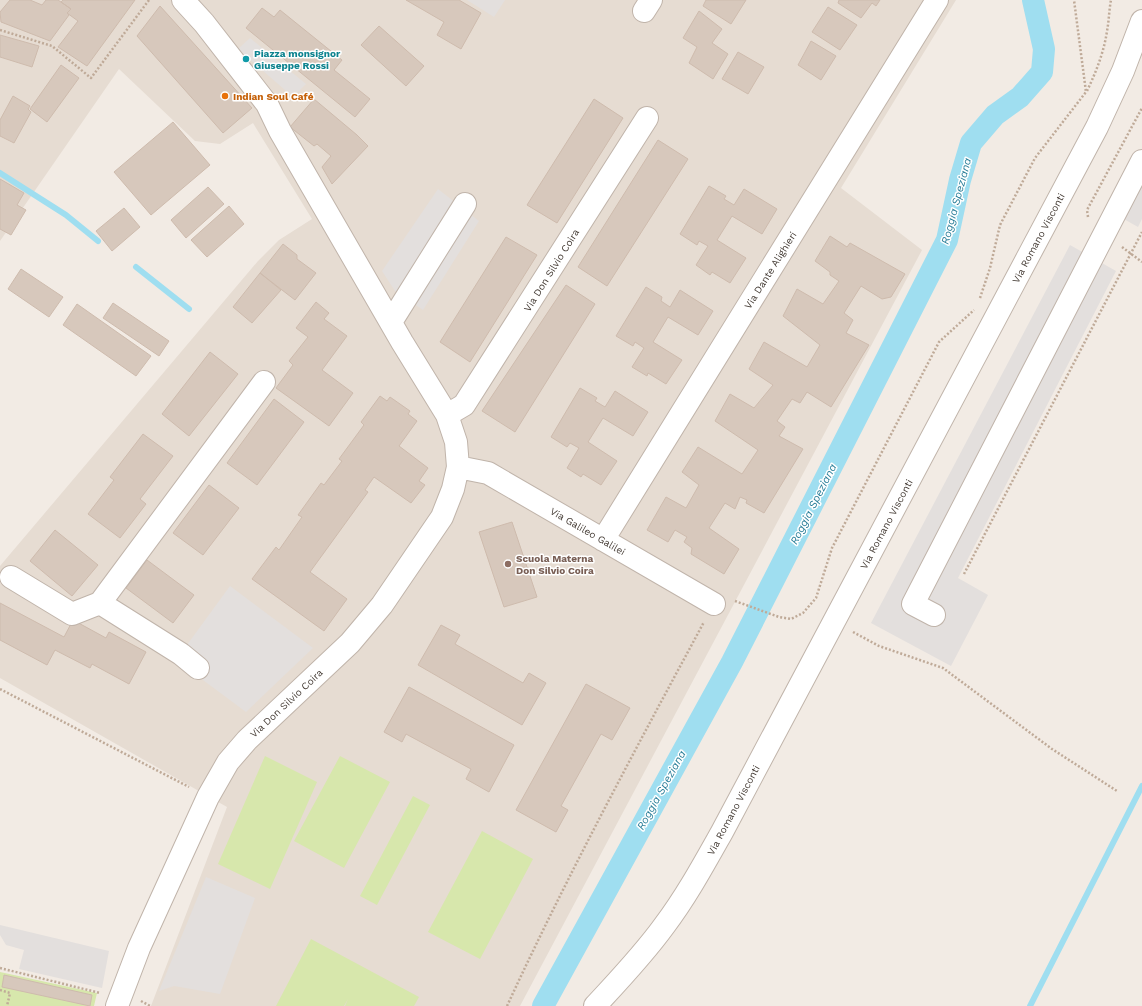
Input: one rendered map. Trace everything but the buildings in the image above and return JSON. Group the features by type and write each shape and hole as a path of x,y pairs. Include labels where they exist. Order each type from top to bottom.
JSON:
{"street":[{"name":"Via Dante Alighieri","path":"603,540 937,0"},
{"name":"Via Don Silvio Coira","path":"109,999 142,942 208,796 228,762 247,740 350,643 382,605 442,517 453,489 458,467 456,442 447,415 280,131 267,104 188,2"},
{"name":"Via Romano Visconti","path":"595,1006 629,970 664,926 691,887 722,832 1093,134 1123,71 1142,21"},
{"name":"Via Don Silvio Coira","path":"447,415 464,405 647,118"},
{"path":"934,615 913,604 1142,161"},
{"path":"391,322 465,204"},
{"path":"11,577 72,614 100,603 264,382"},
{"name":"Via Galileo Galilei","path":"458,467 488,473 714,604"},
{"path":"100,603 180,654 198,668"}],"path":[{"path":"0,30 52,46 90,78 149,0"},
{"path":"1074,0 1086,92"},
{"path":"979,301 990,268 1000,225 1035,158 1086,92 1096,72 1108,30 1111,0"},
{"path":"964,574 1142,232"},
{"path":"1132,253 1142,262"},
{"path":"744,604 778,617 792,619 803,613 816,598 832,548 939,342 976,308"},
{"path":"507,1006 595,828 714,604"},
{"path":"833,622 879,646 943,668 1052,749 1117,791"},
{"path":"0,689 208,796"},
{"path":"0,968 109,999"},
{"path":"0,990 10,992 7,1006"}],"shaded area":[{"path":"0,0 956,0 841,188 922,250 520,1006 151,1006 227,807 0,678 0,566 258,261 279,240 312,219 253,123 220,144 195,141 119,69 0,241"},
{"path":"467,0 505,0 494,17"},
{"path":"250,38 306,84 293,97 238,49"},
{"path":"1142,179 1142,219 1138,227 1122,218"},
{"path":"438,189 479,221 423,310 395,291 382,271"},
{"path":"1070,245 1116,271 958,578 988,595 951,666 871,623"},
{"path":"230,586 313,648 246,712 176,660"},
{"path":"206,877 255,898 220,994 174,986 159,991"},
{"path":"0,925 109,951 102,988 19,969 24,950 6,945 0,935"}],"green space":[{"path":"265,756 317,782 270,889 218,864"},
{"path":"340,756 390,782 344,868 294,841"},
{"path":"413,796 430,805 377,905 360,896"},
{"path":"482,831 533,859 480,959 428,932"},
{"path":"311,939 419,997 414,1006 345,1006 348,999 344,1006 276,1006"},
{"path":"0,972 97,993 94,1006 0,1006"}],"waterway":[{"name":"Roggia Speziana","path":"543,1006 732,662 947,240 960,180 971,143 995,115 1020,97 1042,72 1044,49 1033,0"},
{"path":"0,173 66,215 98,241"},
{"path":"136,267 189,309"},
{"path":"1030,1006 1142,786"}],"place":[{"name":"Piazza monsignor Giuseppe Rossi","path":"246,59"},
{"name":"Indian Soul Café","path":"225,96"},
{"name":"Scuola Materna Don Silvio Coira","path":"508,564"}]}
